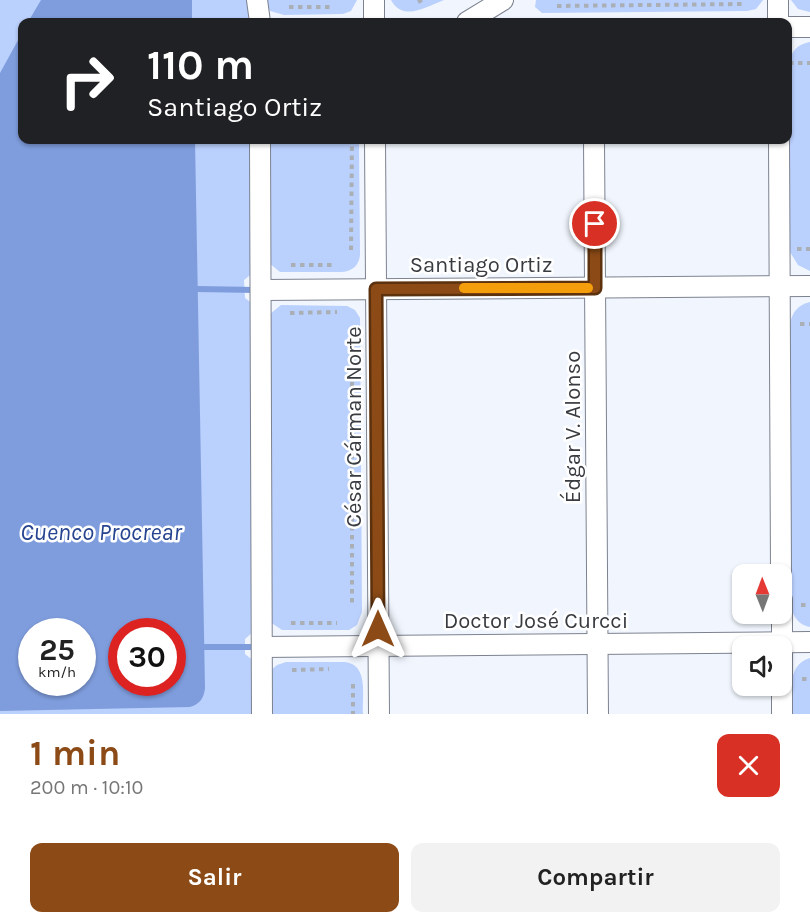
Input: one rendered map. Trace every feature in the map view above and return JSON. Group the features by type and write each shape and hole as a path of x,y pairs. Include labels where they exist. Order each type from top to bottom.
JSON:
{"street":[{"path":"257,0 259,18"},
{"path":"374,0 374,18"},
{"path":"473,18 503,0"},
{"path":"778,0 778,18"},
{"path":"792,27 810,27"},
{"path":"260,144 262,714"},
{"name":"César Cárman Norte","path":"375,144 379,714"},
{"name":"Édgar V. Alonso","path":"594,144 598,714"},
{"path":"779,144 781,564"},
{"name":"Santiago Ortiz","path":"261,290 810,286"},
{"name":"Doctor José Curcci","path":"792,642 810,642"},
{"name":"Doctor José Curcci","path":"262,647 732,643"},
{"path":"782,696 782,714"}],"path":[{"path":"557,6 742,4"},
{"path":"289,7 333,7"},
{"path":"792,63 810,63"},
{"path":"351,250 352,144"},
{"path":"291,265 335,265"},
{"path":"290,312 337,312"},
{"path":"352,328 352,607"},
{"path":"291,623 337,623"},
{"path":"292,670 336,668"},
{"path":"353,684 354,714"}],"shaded area":[{"name":"Cuenco Procrear","path":"0,0 249,0 253,10 248,18 18,18 18,144 253,144 254,272 244,280 245,298 254,305 254,631 245,639 245,654 255,662 255,714 0,714"},
{"path":"264,0 357,0 351,11 343,14 284,15 270,11"},
{"path":"391,0 444,0 408,12 396,7"},
{"path":"536,0 763,0 756,9 747,11 542,13 535,7"},
{"path":"791,0 810,0 810,12 798,9"},
{"path":"810,42 810,271 798,265 790,252 792,54 802,44"},
{"path":"267,144 359,144 360,255 357,265 342,272 280,272 269,263"},
{"path":"810,302 810,627 797,620 793,614 791,564 790,324 792,316 802,305"},
{"path":"281,305 347,306 355,310 360,318 362,612 357,625 349,630 282,630 270,622 270,314"},
{"path":"810,658 810,714 792,714 792,681 797,667"},
{"path":"286,662 353,664 358,669 363,682 363,714 268,714 270,671"}],"water":[{"path":"41,0 192,0 192,18 30,18"},
{"name":"Cuenco Procrear","path":"18,40 18,144 195,144 205,688 201,700 190,707 0,711 0,73"}],"waterway":[{"path":"197,289 257,290"},
{"path":"204,647 258,647"}],"slow traffic":[{"path":"464,288 588,288"}],"route":[{"path":"378,629 376,289 595,288 595,224"}]}
